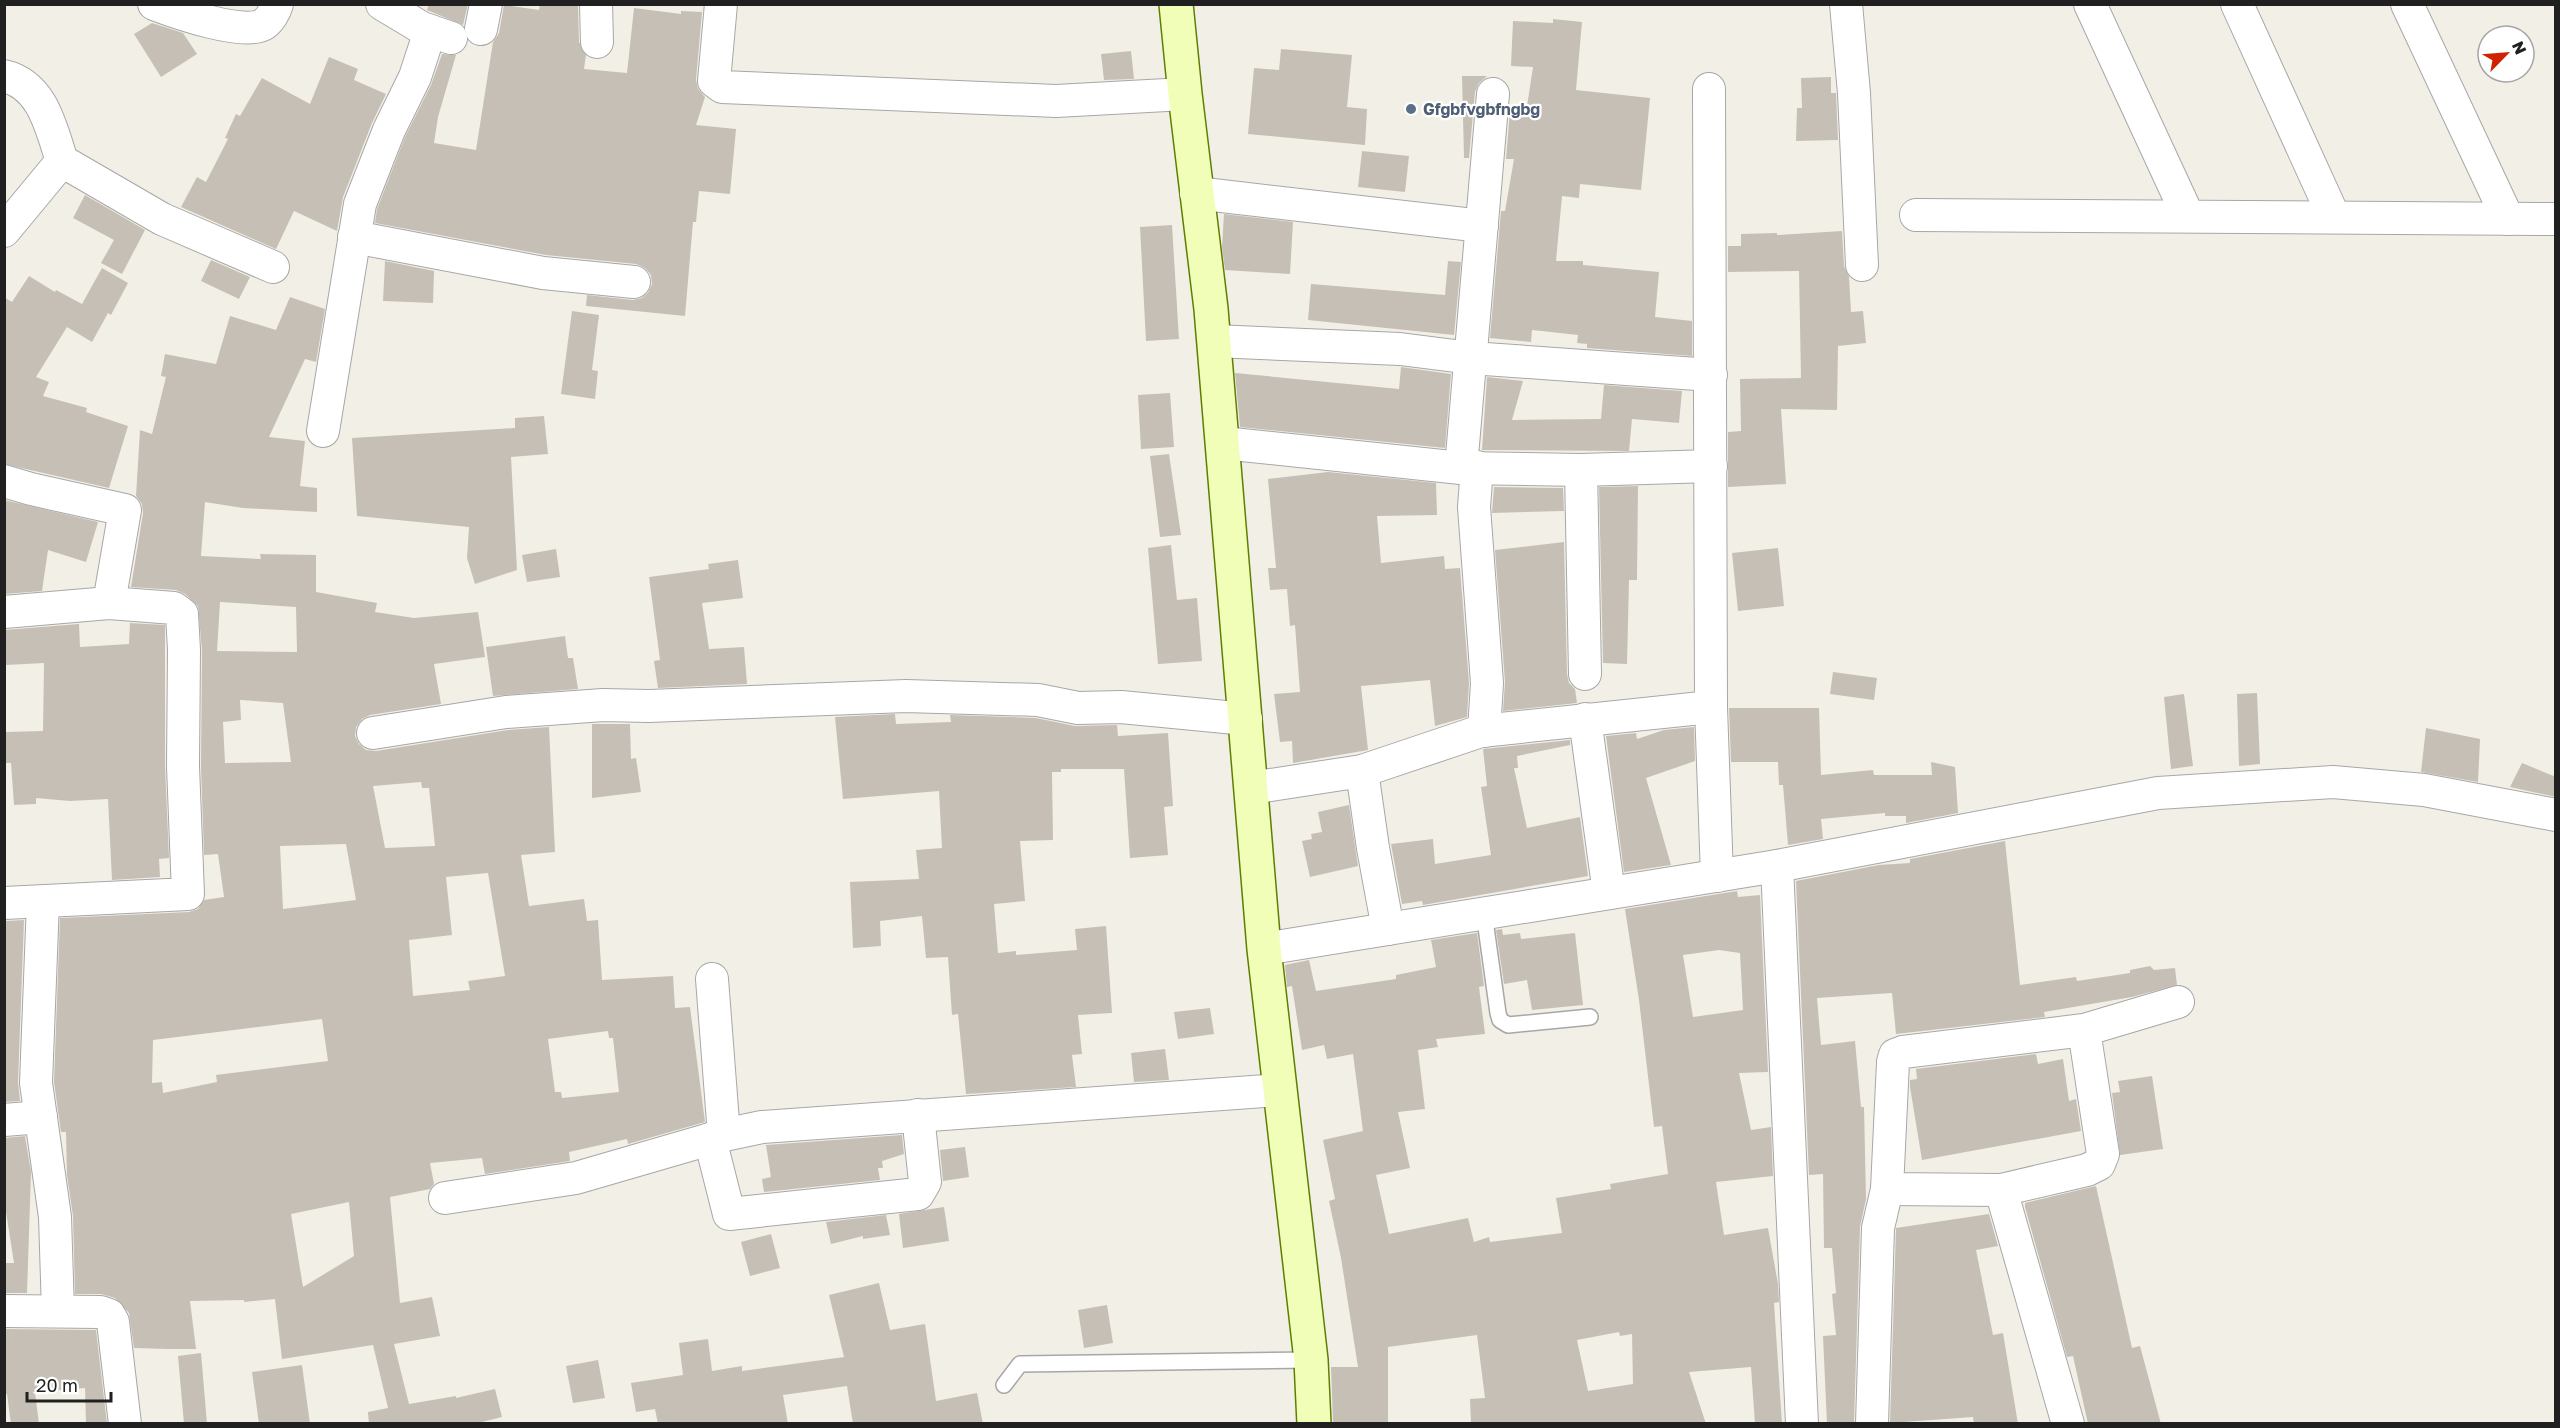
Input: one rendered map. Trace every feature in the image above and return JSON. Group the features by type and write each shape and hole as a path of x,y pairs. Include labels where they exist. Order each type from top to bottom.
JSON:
{"main road":[{"path":"1176,4 1214,341 1264,949 1311,1360 1314,1424"}],"street":[{"path":"154,4 216,14 252,29 264,24 277,4"},
{"path":"323,431 360,204 389,130 415,77 441,35 382,4"},
{"path":"596,4 597,42"},
{"path":"721,4 714,81 722,87 1056,100 1185,94"},
{"path":"1846,4 1854,93 1862,265"},
{"path":"2090,4 2188,216"},
{"path":"2237,4 2334,217"},
{"path":"2407,4 2508,219"},
{"path":"4,76 16,79 28,86 45,112 62,161 162,219 273,267"},
{"path":"1709,89 1711,466 1704,548 1717,876"},
{"path":"1484,731 1487,683 1469,468 1471,358 1493,94"},
{"path":"4,231 62,161"},
{"path":"1196,194 1482,226"},
{"path":"1916,215 2556,219"},
{"path":"354,237 543,273 634,282"},
{"path":"1214,341 1400,349 1471,358 1711,375"},
{"path":"1223,443 1469,468 1581,470 1711,466"},
{"path":"1581,470 1585,674"},
{"path":"4,481 125,510 109,603"},
{"path":"4,612 109,603 174,608 183,616 183,766 188,894 4,903"},
{"path":"373,733 506,712 603,705 649,706 906,696 1038,700 1078,708 1121,707 1246,719"},
{"path":"1251,788 1362,771 1484,731 1711,707"},
{"path":"1585,719 1609,893"},
{"path":"1362,771 1388,929"},
{"path":"1264,949 1777,866 2158,794 2333,782 2424,789 2556,815"},
{"path":"1777,866 1802,1424"},
{"path":"43,902 36,1083 55,1217 58,1311"},
{"path":"712,979 717,1137 729,1214 918,1194 925,1182 918,1115"},
{"path":"1872,1424 1878,1228 1887,1189 1895,1056 1904,1052 2084,1030 2178,1002"},
{"path":"1887,1189 2001,1190 2087,1170 2099,1164 2103,1154 2084,1030"},
{"path":"445,1198 576,1178 717,1137 762,1127 1280,1090"},
{"path":"4,1120 41,1117"},
{"path":"2001,1190 2068,1424"},
{"path":"4,1311 100,1312 110,1315 113,1322 125,1424"}],"lane":[{"path":"1484,913 1498,1013 1504,1024 1590,1017"},
{"path":"1004,1385 1020,1364 1311,1360"}],"building":[{"path":"429,4 468,4 463,25 427,10"},
{"path":"540,4 578,4 579,42 586,55 584,69 627,73 634,8 681,14 681,11 702,12 696,80 698,89 705,97 696,125 736,129 730,194 699,191 696,222 693,222 685,316 586,306 587,295 633,300 642,298 648,293 652,284 651,275 645,268 636,264 546,255 375,223 377,209 405,137 431,85 442,54 456,55 438,117 434,143 476,150 493,42 499,33 504,5 539,10"},
{"path":"1553,19 1582,22 1576,90 1650,98 1641,190 1580,184 1579,198 1562,196 1556,261 1583,261 1583,265 1659,272 1655,317 1692,321 1692,356 1587,348 1587,344 1577,343 1578,335 1532,330 1531,342 1490,338 1501,211 1505,211 1514,159 1506,159 1510,111 1526,113 1533,67 1511,66 1513,21 1553,23"},
{"path":"152,23 183,33 197,54 161,77 134,34"},
{"path":"1281,49 1352,55 1347,107 1367,109 1365,145 1248,134 1254,68 1279,70"},
{"path":"1131,51 1134,79 1104,80 1101,54"},
{"path":"329,57 358,69 354,80 386,94 343,197 337,231 294,211 276,249 181,207 197,177 206,182 228,139 225,138 236,114 240,116 262,78 310,104"},
{"path":"1462,76 1487,76 1479,83 1475,92 1469,158 1464,158"},
{"path":"1831,77 1831,93 1836,93 1838,140 1796,141 1797,108 1802,108 1801,78"},
{"path":"1362,151 1409,156 1405,192 1358,187"},
{"path":"85,195 145,230 122,274 101,263 114,240 73,218"},
{"path":"1224,214 1293,222 1290,274 1225,270 1222,247"},
{"path":"1172,225 1179,339 1146,341 1140,227"},
{"path":"1842,231 1844,266 1849,277 1851,312 1863,311 1866,343 1838,346 1837,410 1781,409 1786,484 1728,487 1728,432 1741,431 1740,379 1801,378 1799,271 1728,272 1728,246 1741,246 1741,234 1777,233 1777,235"},
{"path":"211,260 250,277 239,299 201,281"},
{"path":"385,261 434,271 433,303 383,301"},
{"path":"1448,261 1461,262 1454,335 1308,320 1311,284 1445,295"},
{"path":"102,268 128,283 111,315 108,313 92,342 67,327 36,377 49,382 43,396 87,408 86,412 128,426 109,488 4,464 4,297 12,302 29,276 55,292 56,290 82,304"},
{"path":"290,297 325,309 316,362 305,359 269,437 305,441 300,486 317,488 317,512 243,508 205,502 201,556 261,559 260,554 316,555 316,592 377,603 375,612 414,618 478,612 485,657 434,664 441,704 370,715 362,719 356,727 355,736 359,744 366,750 376,751 508,730 549,727 555,852 521,855 529,906 584,899 587,921 598,920 602,980 673,976 675,1008 690,1007 705,1122 628,1144 627,1139 569,1152 570,1161 485,1174 482,1158 430,1163 434,1184 430,1189 390,1197 400,1303 432,1297 440,1336 394,1344 409,1404 456,1396 456,1398 495,1389 502,1417 474,1424 369,1424 368,1412 388,1408 373,1345 282,1359 275,1299 244,1302 244,1300 190,1301 196,1349 167,1349 134,1348 129,1313 115,1298 101,1294 75,1294 73,1216 67,1175 66,1132 61,1132 54,1082 60,918 189,912 198,909 204,900 224,897 218,854 204,855 201,766 202,650 198,606 185,594 176,590 131,587 143,513 142,504 136,496 140,430 152,434 166,377 161,376 165,354 216,364 230,316 276,330","holes":["220,602 296,607 297,652 217,651","240,700 283,703 291,762 225,763 223,722 241,720","421,782 422,788 429,788 435,846 385,848 373,786","346,844 356,900 283,909 280,846","488,873 505,976 468,981 470,990 413,996 409,940 452,935 446,877","322,1019 328,1061 216,1075 217,1082 163,1093 162,1082 152,1083 153,1040","608,1031 609,1038 613,1038 619,1092 562,1098 561,1092 555,1092 548,1039","349,1202 354,1256 303,1287 291,1214"]},
{"path":"572,311 599,315 592,370 598,371 595,399 561,394"},
{"path":"1401,367 1451,374 1445,448 1240,427 1235,373 1399,389"},
{"path":"1487,377 1523,381 1512,420 1601,419 1604,385 1682,391 1679,423 1632,419 1629,451 1482,450"},
{"path":"1170,393 1174,447 1141,449 1138,395"},
{"path":"544,416 548,454 511,457 517,570 475,584 467,558 469,527 357,516 352,438 515,428 515,418"},
{"path":"1169,454 1181,535 1160,537 1150,456"},
{"path":"1328,472 1436,483 1437,515 1377,516 1381,563 1444,556 1445,569 1460,568 1469,683 1467,717 1435,726 1430,680 1361,686 1368,750 1293,763 1292,741 1280,742 1274,694 1300,692 1295,625 1290,626 1287,589 1270,590 1268,568 1276,568 1268,479"},
{"path":"1638,486 1637,580 1629,580 1627,664 1603,663 1599,487"},
{"path":"1494,487 1563,488 1564,511 1492,513"},
{"path":"4,500 98,522 86,562 48,550 42,591 4,594"},
{"path":"1564,542 1567,674 1569,683 1575,689 1577,703 1503,711 1505,682 1495,550"},
{"path":"1171,545 1177,600 1197,598 1202,661 1158,664 1148,548"},
{"path":"1778,548 1784,606 1738,611 1732,553"},
{"path":"556,549 560,577 527,582 522,555"},
{"path":"738,560 743,598 702,603 709,649 744,647 747,684 658,688 654,661 660,660 649,577 709,569 708,564"},
{"path":"130,623 165,625 165,766 169,858 159,859 160,877 112,880 108,799 70,801 36,798 36,804 14,805 11,763 4,763 4,732 43,731 44,663 6,665 4,630 79,624 80,647 129,644"},
{"path":"565,636 568,658 573,658 578,689 493,696 486,647"},
{"path":"1833,672 1877,678 1874,700 1830,694"},
{"path":"2257,693 2260,764 2239,766 2237,694"},
{"path":"2184,694 2193,766 2171,769 2164,697"},
{"path":"1729,708 1819,708 1821,775 1873,770 1874,775 1932,775 1931,762 1955,767 1958,813 1906,823 1906,816 1885,816 1885,813 1821,819 1823,839 1788,845 1783,785 1779,785 1778,762 1731,762"},
{"path":"895,714 896,724 951,722 950,715 1036,718 1075,726 1117,725 1118,736 1168,733 1173,806 1164,807 1168,855 1130,858 1124,769 1061,769 1061,772 1052,772 1053,840 1020,841 1025,901 994,904 998,953 1016,951 1016,955 1077,950 1075,929 1106,926 1112,1013 1078,1015 1082,1054 1072,1055 1076,1087 966,1094 958,1014 952,1015 948,957 926,958 922,916 880,921 881,946 853,948 850,882 919,879 916,850 942,848 939,791 843,799 835,717"},
{"path":"592,724 630,724 631,759 636,758 641,792 592,798"},
{"path":"1694,727 1695,761 1646,778 1671,865 1624,872 1606,736 1636,733 1637,739 1664,730"},
{"path":"2426,728 2480,739 2478,782 2421,772"},
{"path":"1570,740 1570,745 1517,756 1518,768 1514,768 1527,828 1580,817 1588,876 1423,905 1422,901 1402,904 1391,844 1433,839 1435,864 1491,855 1481,787 1487,786 1483,749"},
{"path":"2522,763 2556,777 2556,797 2510,787"},
{"path":"1349,805 1358,866 1310,877 1302,841 1312,839 1311,834 1322,832 1318,812"},
{"path":"2005,841 2020,985 2076,977 2077,981 2130,973 2130,970 2150,966 2154,970 2175,968 2177,985 2132,997 2044,1012 2045,1017 1896,1034 1892,993 1817,998 1821,1045 1855,1041 1861,1107 1864,1107 1866,1199 1860,1227 1854,1424 1827,1424 1823,1336 1836,1335 1832,1294 1836,1293 1832,1248 1824,1248 1823,1174 1809,1175 1796,881 1879,865 1910,863 1910,859"},
{"path":"1737,891 1738,897 1760,895 1768,1072 1739,1073 1751,1130 1771,1127 1773,1176 1716,1182 1724,1235 1768,1228 1778,1284 1779,1302 1774,1303 1782,1424 1755,1424 1751,1367 1689,1372 1706,1424 1471,1424 1470,1399 1485,1398 1477,1335 1388,1347 1388,1422 1333,1422 1331,1367 1358,1367 1341,1258 1329,1201 1335,1199 1323,1140 1363,1131 1353,1054 1327,1059 1324,1045 1302,1050 1292,986 1287,987 1285,965 1309,960 1316,991 1396,979 1396,975 1436,967 1431,940 1477,933 1484,986 1479,987 1485,1034 1436,1039 1438,1047 1418,1050 1425,1109 1398,1112 1410,1168 1376,1175 1389,1234 1468,1218 1474,1242 1489,1237 1490,1242 1562,1233 1556,1198 1611,1189 1610,1184 1668,1174 1662,1126 1654,1127 1639,1000 1625,909","holes":["1719,950 1740,953 1743,1010 1693,1017 1683,955","1619,1332 1620,1336 1632,1334 1633,1384 1588,1391 1577,1340"]},
{"path":"24,920 18,1082 20,1101 4,1102 6,921"},
{"path":"1502,929 1503,935 1520,933 1521,939 1575,933 1583,1005 1532,1010 1527,980 1504,984 1496,930"},
{"path":"1210,1008 1214,1034 1178,1039 1174,1012"},
{"path":"1165,1049 1169,1080 1134,1082 1131,1053"},
{"path":"2036,1054 2038,1064 2063,1059 2069,1101 2076,1099 2081,1131 1922,1160 1910,1087 1910,1080 1917,1079 1916,1069"},
{"path":"2152,1076 2163,1149 2120,1155 2112,1093 2120,1092 2118,1081"},
{"path":"902,1135 904,1154 882,1161 883,1168 878,1168 880,1180 764,1192 762,1179 771,1177 766,1145"},
{"path":"25,1136 31,1172 27,1293 4,1293 4,1263 14,1263 4,1199 4,1138"},
{"path":"965,1147 969,1177 943,1181 940,1150"},
{"path":"2096,1186 2132,1348 2140,1346 2161,1424 2088,1424 2073,1356 2067,1357 2025,1207 2025,1203"},
{"path":"944,1207 949,1241 903,1248 899,1214"},
{"path":"1989,1214 1998,1246 1976,1250 1993,1335 2003,1333 2018,1424 1974,1424 1973,1417 1890,1423 1896,1228"},
{"path":"886,1215 890,1235 863,1239 863,1236 831,1244 826,1222"},
{"path":"771,1234 780,1268 750,1276 741,1242"},
{"path":"879,1283 890,1330 925,1324 936,1401 977,1393 983,1424 853,1424 847,1386 783,1395 788,1424 658,1424 655,1409 636,1412 631,1383 683,1375 679,1343 708,1339 712,1371 742,1366 742,1371 844,1357 829,1295"},
{"path":"1107,1305 1113,1343 1084,1348 1078,1310"},
{"path":"4,1329 96,1330 107,1424 86,1424 85,1388 35,1392 39,1424 11,1424 7,1394 4,1395"},
{"path":"201,1353 207,1424 184,1424 178,1356"},
{"path":"598,1360 605,1398 573,1403 566,1366"},
{"path":"302,1365 310,1424 259,1424 252,1372"}],"place":[{"name":"Gfgbfvgbfngbg","path":"1411,109"}]}
